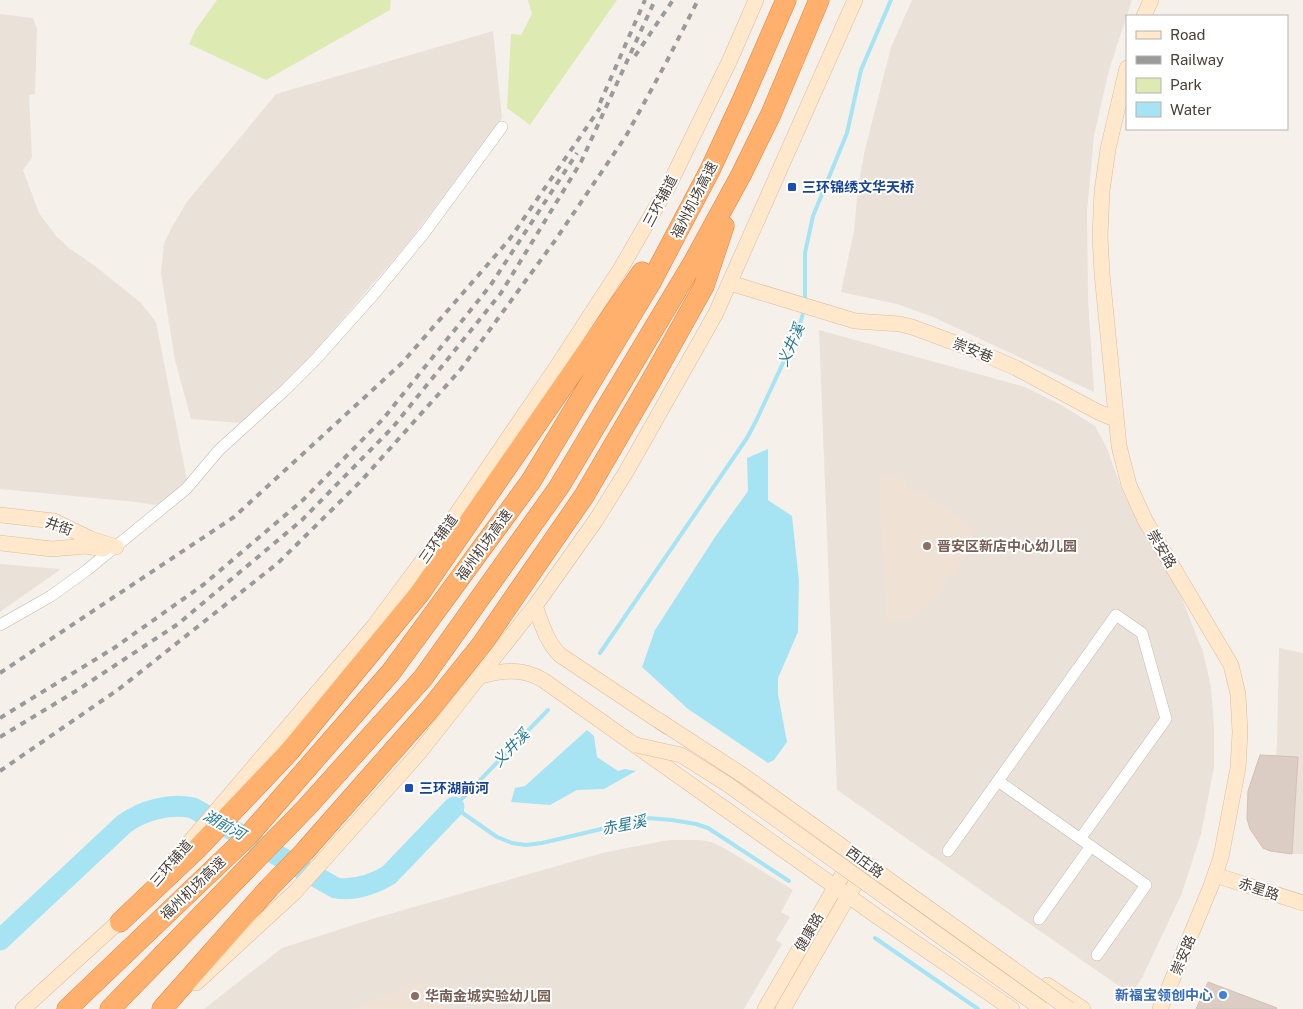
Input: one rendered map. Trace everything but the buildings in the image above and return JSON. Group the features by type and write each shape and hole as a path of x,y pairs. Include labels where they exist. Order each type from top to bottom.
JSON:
{"highway":[{"name":"福州机场高速","path":"67,1009 248,836 391,672 531,481 651,282 710,170 786,0"},
{"name":"福州机场高速","path":"110,1009 306,808 423,678 560,487 693,263 741,175 820,0"},
{"path":"120,922 228,808 289,752 420,593 596,339 710,170"},
{"path":"162,1009 429,710 482,644 584,496 704,286 741,175"}],"street":[{"name":"三环辅道","path":"228,808 388,608 452,520 617,275 669,185 729,62 756,0"},
{"path":"167,1009 295,892 419,754 535,606 596,520 626,472 716,313 855,0"},
{"path":"1144,15 1151,0"},
{"name":"崇安路","path":"1126,72 1108,149 1101,212 1100,251 1115,419 1122,460 1129,485 1150,530 1225,652 1236,679 1239,701 1239,756 1224,841 1215,875 1160,1009"},
{"path":"0,625 51,596 88,570 186,489 228,440 285,390 316,359 410,252 502,127"},
{"name":"崇安巷","path":"730,283 820,311 863,322 900,324 949,340 1016,368 1098,412 1115,419"},
{"name":"井街","path":"0,515 54,521 113,549"},
{"name":"井街","path":"0,543 52,549 92,546 113,549"},
{"path":"535,606 541,626 550,643 560,655 1083,1009"},
{"path":"948,850 1116,615 1142,633 1166,719 1080,839"},
{"path":"480,676 496,672 517,671 536,676 636,744 849,896 1012,1009"},
{"name":"西庄路","path":"658,720 744,776 1069,1009"},
{"path":"636,744 680,755 720,780 1042,1009"},
{"path":"998,781 1146,885 1098,955"},
{"path":"1039,919 1091,846"},
{"name":"健康路","path":"765,1009 854,854"},
{"name":"健康路","path":"784,1009 868,863"},
{"name":"赤星路","path":"1215,875 1303,903"},
{"path":"23,1009 120,922"}],"shaded area":[{"path":"912,0 1132,0 1109,70 1094,136 1087,211 1088,299 1094,392 933,317 897,304 841,292 854,231 858,188 864,154 891,47"},
{"path":"0,14 33,18 37,29 35,94 29,95 32,158 23,170 39,213 56,236 141,303 156,322 187,480 162,503 155,505 0,489"},
{"path":"493,31 502,118 412,238 306,362 241,423 191,419 175,360 161,273 164,243 186,203 276,94"},
{"path":"819,330 1025,387 1063,406 1095,426 1106,446 1122,490 1133,512 1158,552 1182,599 1203,652 1211,687 1214,767 1201,834 1182,893 1142,978 1135,988 1126,989 1119,986 837,790"},
{"name":"晋安区新店中心幼儿园","path":"898,472 906,478 906,487 928,496 970,524 974,537 970,550 939,594 921,613 912,618 887,623 879,491 882,481 886,476"},
{"path":"0,564 61,569 0,612"},
{"path":"1279,648 1303,653 1303,854 1292,854 1294,823 1271,820 1277,744"},
{"path":"669,840 711,842 793,890 781,912 790,917 776,940 782,944 744,1009 204,1009 282,948 372,919 606,852"},
{"name":"华南金城实验幼儿园","path":"437,983 449,998 443,1009 355,1009 417,984"}],"green space":[{"path":"217,0 391,0 390,10 266,80 189,44 196,29"},
{"path":"528,0 617,0 530,125 507,108 511,34 521,35 532,14"}],"water":[{"path":"768,449 768,500 792,516 799,581 798,632 778,678 778,694 787,742 774,760 768,763 688,709 642,667 655,630 715,537 748,491 747,458"},
{"path":"587,730 594,736 597,757 618,771 625,769 636,771 604,789 577,790 550,805 511,802 515,788 525,786"}],"waterway":[{"name":"义井溪","path":"805,303 805,253 813,216 847,133 861,70 891,0"},
{"name":"义井溪","path":"600,653 747,438 798,331 804,310"},
{"name":"赤星溪","path":"548,710 454,807 497,837 512,843 526,845 542,843 648,818 696,824 708,828 789,881"},
{"name":"湖前河","path":"0,940 124,824 148,811 175,806 193,808 336,888 350,889 376,882 389,875 454,807"},
{"name":"赤星溪","path":"875,938 978,1009"}],"railway":[{"path":"600,103 645,0"},
{"path":"0,737 76,691 178,624 302,520 393,427 501,293 581,162 655,0"},
{"path":"635,56 673,0"},
{"path":"0,771 119,689 278,563 361,481 461,369 554,242 626,136 698,0"},
{"path":"0,673 234,517 402,363 509,240 600,108"},
{"path":"0,718 114,648 203,585 303,500 383,419 490,286 577,153"}],"place":[{"name":"三环锦绣文华天桥","path":"792,187"},
{"name":"晋安区新店中心幼儿园","path":"927,546"},
{"name":"三环湖前河","path":"409,788"},
{"name":"新福宝领创中心","path":"1223,995"},
{"name":"华南金城实验幼儿园","path":"415,996"}]}
